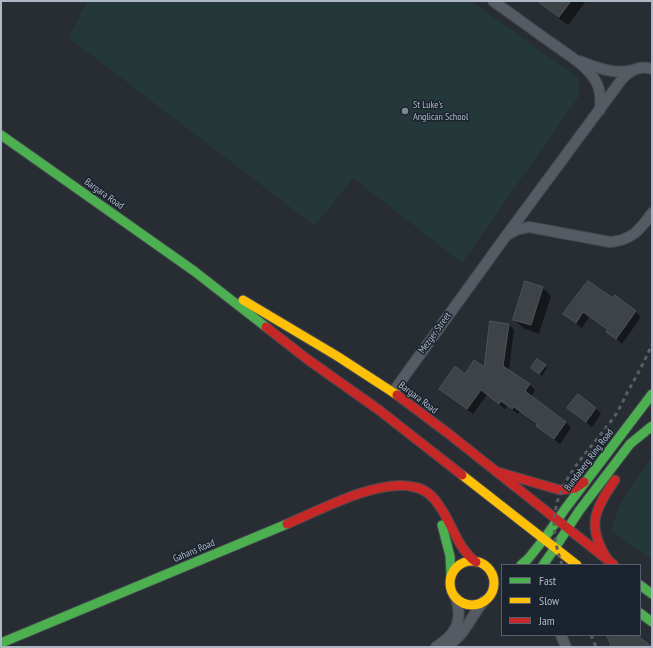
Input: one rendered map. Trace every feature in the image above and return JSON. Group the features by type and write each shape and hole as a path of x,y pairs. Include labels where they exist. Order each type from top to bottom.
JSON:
{"main road":[{"name":"Bargara Road","path":"1,135 194,271 307,359 386,401 498,472 611,563"},
{"name":"Bargara Road","path":"194,271 323,346 544,539 576,564"},
{"name":"Bundaberg Ring Road","path":"544,539 652,394"},
{"path":"639,450 644,444 652,426"},
{"path":"544,564 567,528 630,444 652,426"},
{"path":"498,472 564,490 575,488 589,478"},
{"path":"611,563 600,550 594,528 595,520 605,494 620,475"},
{"name":"Gahans Road","path":"398,485 415,490 422,495 434,509 442,525 452,562 450,587 456,598"},
{"name":"Gahans Road","path":"1,643 364,492 380,487 398,485 418,487 429,493 442,508 463,551 470,558 488,569 493,578 493,588 486,600"},
{"path":"521,564 528,559 544,539"},
{"path":"452,575 457,567 466,562 480,564"},
{"name":"Gahans Road","path":"480,564 501,570"},
{"path":"641,586 652,594"},
{"path":"456,598 461,602 473,605 486,600 493,593 501,589"},
{"path":"641,614 652,622"}],"street":[{"path":"493,1 575,60 589,73 597,83 600,94 600,110"},
{"path":"575,60 618,72 643,67 652,69"},
{"name":"Mezger Street","path":"386,401 622,79 634,70"},
{"path":"503,240 516,230 529,227 610,242 617,241 635,234 652,213"},
{"path":"436,647 450,636 458,622 459,611 456,598"},
{"path":"445,647 455,642 459,638 479,607 486,600"},
{"path":"561,636 566,647"}],"shaded area":[{"name":"St Luke's Anglican School","path":"87,1 471,1 578,78 579,96 462,263 353,178 315,226 69,38"},
{"path":"652,458 652,560 612,530 614,520 623,501"}],"building":[{"path":"537,1 571,1 559,17"},
{"path":"525,281 543,287 531,325 513,320"},
{"path":"588,281 613,298 615,295 636,311 616,339 606,332 608,330 583,312 576,323 563,314"},
{"path":"490,321 509,324 503,366 530,384 525,391 566,422 554,439 514,407 512,409 501,401 499,404 481,390 467,409 439,389 455,366 465,374 474,360 484,367"},
{"path":"537,359 546,365 539,374 531,368"},
{"path":"578,394 596,408 586,422 567,408"},
{"path":"607,636 638,636 652,647 612,647"}],"railway":[{"path":"562,564 556,540 554,519 558,500 565,484 575,468 618,411 652,344"},
{"path":"591,636 596,647"}],"traffic: fast":[{"path":"1,135 194,271 266,327"},
{"path":"544,539 652,394"},
{"path":"555,548 579,511 630,444 652,426"},
{"path":"1,643 287,524"},
{"path":"442,525 450,556 451,575"},
{"path":"522,564 544,539"},
{"path":"544,564 555,548"},
{"path":"641,586 652,594"},
{"path":"641,614 652,622"}],"traffic: slow":[{"path":"243,300 337,356 397,395"},
{"path":"462,475 576,564"},
{"path":"472,561 484,565 490,571 494,583 490,595 484,601 472,605 460,601 454,595 450,583 454,571 460,565 472,561"}],"traffic: jam":[{"path":"266,327 307,359 379,410 462,475"},
{"path":"397,395 449,434 613,564"},
{"path":"498,472 560,490 575,488 584,482"},
{"path":"608,560 597,538 595,519 602,501 615,480"},
{"path":"287,524 332,504 367,491 400,485 414,487 426,492 435,500 464,550 476,562"}],"place":[{"name":"St Luke's Anglican School","path":"405,111"}]}
